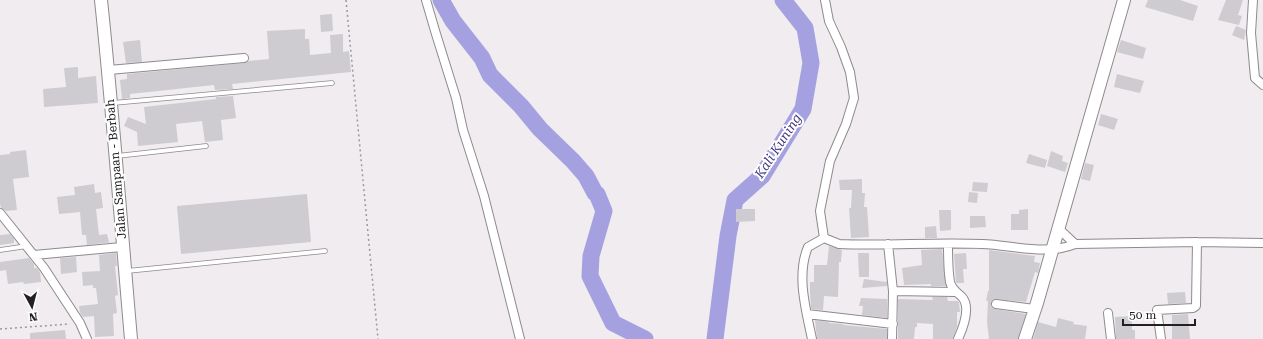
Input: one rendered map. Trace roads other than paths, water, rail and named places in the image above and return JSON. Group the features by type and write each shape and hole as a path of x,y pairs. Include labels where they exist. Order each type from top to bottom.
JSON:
{"street":[{"name":"Jalan Sampaan - Berbah","path":"101,0 109,70 122,246 131,339"},
{"path":"426,0 456,98 463,130 484,196 520,339"},
{"path":"824,238 820,211 830,161 846,124 854,98 850,72 829,21 825,0"},
{"path":"1025,339 1124,0"},
{"path":"1253,0 1251,33 1255,78 1263,84"},
{"path":"109,70 244,58"},
{"path":"0,214 34,255 80,323 87,339"},
{"path":"1058,228 1075,244"},
{"path":"824,238 839,244 982,244 1051,251 1064,249 1075,244 1197,242 1263,243"},
{"path":"812,339 803,289 803,263 808,247 824,238"},
{"path":"1161,339 1157,310 1193,308 1196,306 1197,242"},
{"path":"888,244 893,291 892,339"},
{"path":"948,244 950,283 955,292 961,296 965,302 965,322 958,339"},
{"path":"34,255 122,246"},
{"path":"893,291 955,292"},
{"path":"996,304 1034,309"},
{"path":"1108,313 1111,339"},
{"path":"807,314 893,324"}],"lane":[{"path":"111,104 332,83"},
{"path":"115,156 206,146"},
{"path":"0,250 27,246"},
{"path":"125,271 325,251"}],"waterway":[{"path":"441,0 453,21 482,58 490,75 521,106 540,129 573,161 586,176 597,194 604,211 591,256 590,276 613,323 645,339"},
{"name":"Kali Kuning","path":"715,339 728,236 735,200 762,176 803,109 811,63 805,28 783,0"}]}
